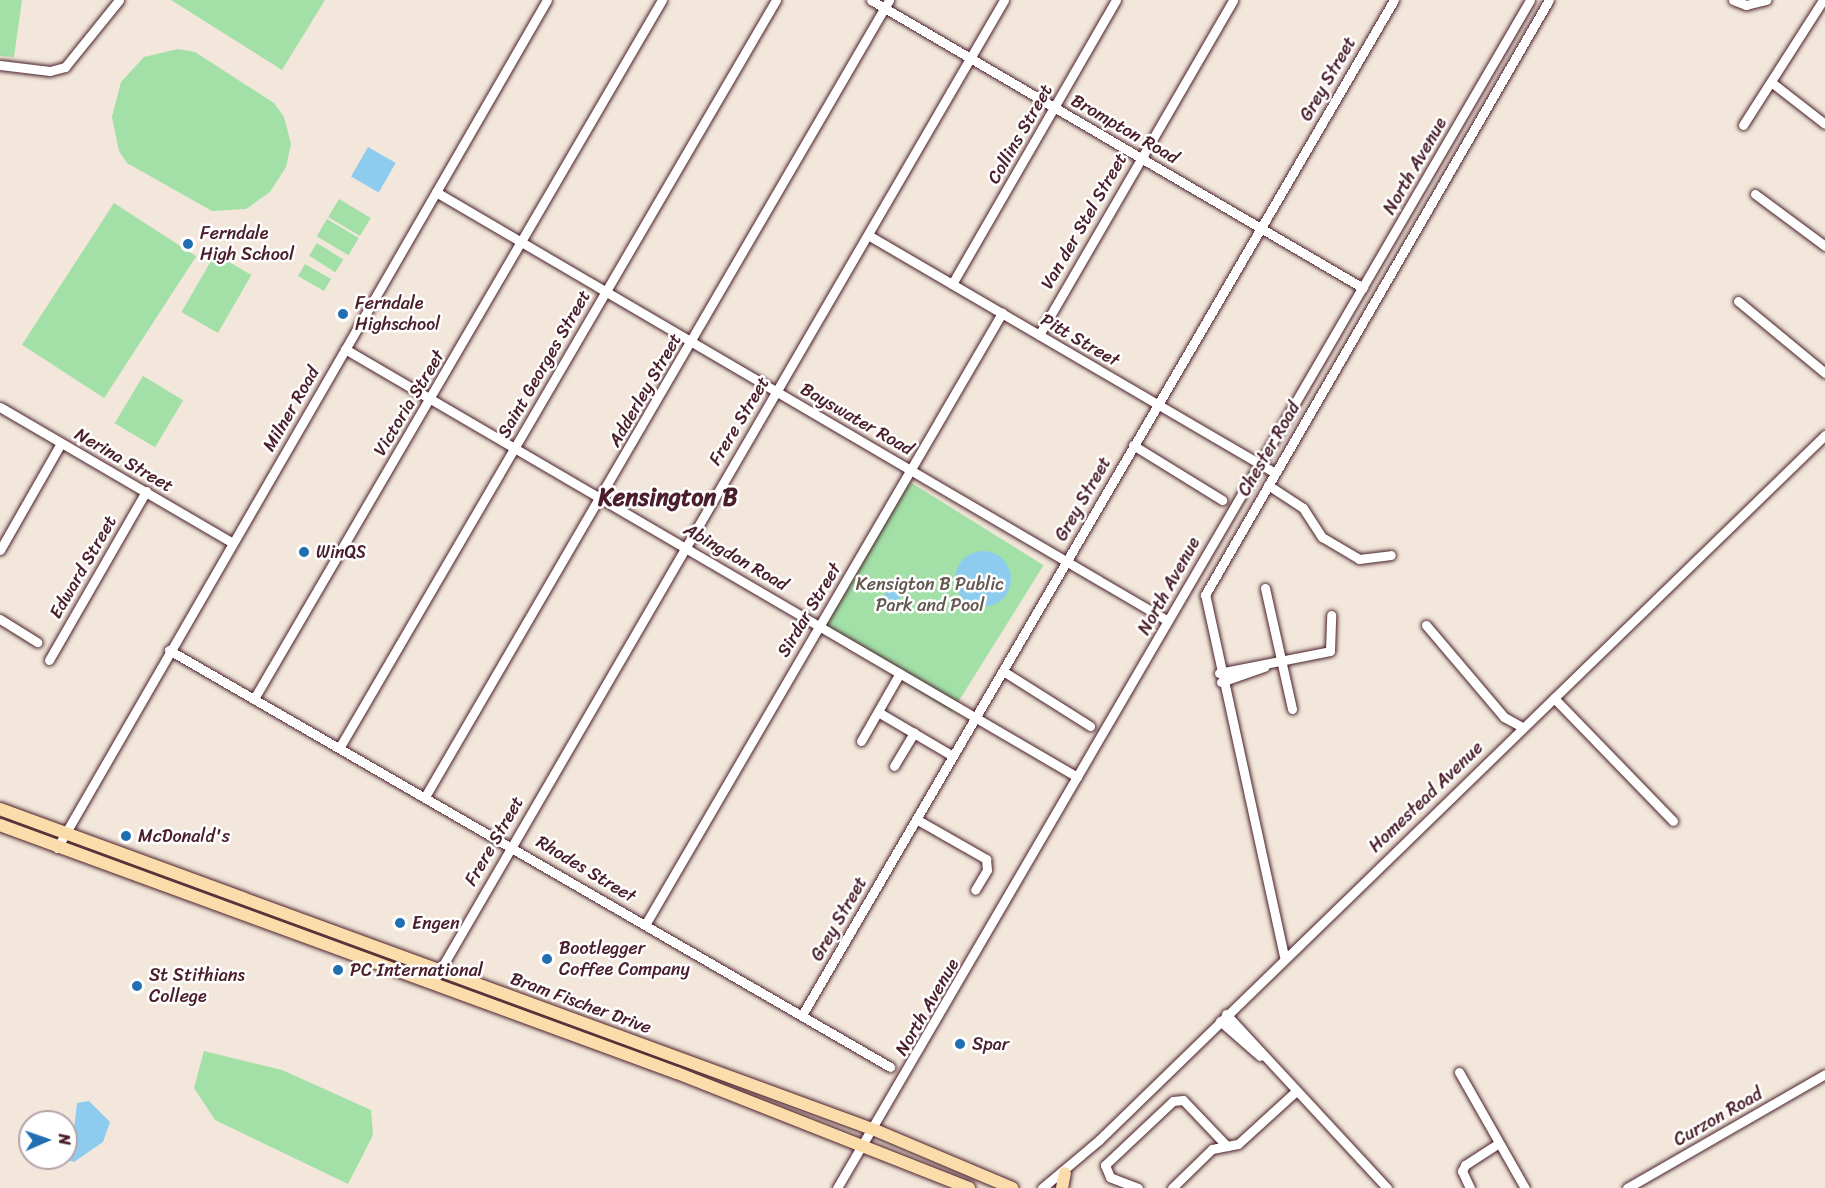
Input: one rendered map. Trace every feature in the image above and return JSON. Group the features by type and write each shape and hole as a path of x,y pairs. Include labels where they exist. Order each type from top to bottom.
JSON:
{"main road":[{"name":"Bram Fischer Drive","path":"0,809 875,1130 1012,1188"},
{"name":"Bram Fischer Drive","path":"0,825 57,848 866,1144 969,1188"},
{"path":"1055,1186 1065,1173"}],"street":[{"path":"0,65 42,70 65,67 119,0"},
{"name":"Milner Road","path":"57,848 231,542 547,0"},
{"name":"Victoria Street","path":"255,697 662,0"},
{"name":"Saint Georges Street","path":"341,745 776,0"},
{"name":"Brompton Road","path":"870,0 887,4 970,58 1363,288"},
{"name":"Frere Street","path":"432,984 684,546 1004,0"},
{"name":"Collins Street","path":"952,284 1116,0"},
{"name":"Van der Stel Street","path":"1039,335 1233,0"},
{"name":"Grey Street","path":"802,1015 1394,0"},
{"name":"North Avenue","path":"837,1188 875,1130 1257,463 1363,288 1530,0"},
{"name":"Chester Road","path":"1284,956 1220,677 1205,595 1549,0"},
{"path":"1733,0 1746,5 1766,0"},
{"path":"1743,125 1819,1"},
{"name":"Adderley Street","path":"426,795 887,4"},
{"path":"1771,82 1825,124"},
{"name":"Bayswater Road","path":"436,192 1168,621"},
{"path":"1755,194 1825,246"},
{"name":"Pitt Street","path":"868,235 1275,473"},
{"path":"1738,301 1825,373"},
{"name":"Sirdar Street","path":"645,925 1002,313"},
{"name":"Abingdon Road","path":"345,349 1077,777"},
{"name":"Nerina Street","path":"0,407 231,542"},
{"name":"Homestead Avenue","path":"1065,1173 1284,956 1554,699 1825,435"},
{"path":"0,550 61,443"},
{"path":"1133,445 1222,500"},
{"path":"1268,485 1302,508 1322,537 1359,559 1391,555"},
{"name":"Edward Street","path":"49,660 146,491"},
{"path":"1265,588 1279,662 1292,710"},
{"path":"1220,677 1330,651 1331,615"},
{"path":"0,619 38,642"},
{"path":"1426,625 1522,727"},
{"name":"Rhodes Street","path":"169,650 512,843 645,925 890,1067"},
{"path":"1003,671 1090,726"},
{"path":"861,741 900,673"},
{"path":"1554,699 1673,821"},
{"path":"878,712 953,756"},
{"path":"894,766 914,733"},
{"path":"916,819 986,859 987,870 975,890"},
{"path":"1223,1017 1387,1188"},
{"path":"1459,1072 1525,1188"},
{"name":"Curzon Road","path":"1627,1188 1825,1074"},
{"path":"1172,1188 1212,1149 1238,1144 1295,1092"},
{"path":"1138,1188 1110,1177 1105,1165 1173,1101 1183,1101 1227,1146"},
{"path":"1470,1188 1462,1171 1465,1165 1499,1143"},
{"path":"1042,1188 1055,1186"}],"green space":[{"path":"0,0 22,0 14,57 0,56"},
{"path":"171,0 325,0 282,70"},
{"path":"178,49 195,52 274,103 284,117 291,144 286,167 270,192 246,209 212,211 127,163 119,151 112,117 121,82 144,57"},
{"path":"339,199 371,218 360,236 328,217"},
{"path":"114,203 196,256 104,398 22,345"},
{"path":"327,219 359,238 348,255 317,236"},
{"path":"317,243 343,259 335,272 309,256"},
{"path":"215,254 251,275 218,333 182,312"},
{"path":"305,264 331,279 324,291 298,276"},
{"path":"143,376 183,400 155,447 115,423"},
{"name":"Kensigton B Public Park and Pool","path":"907,480 1044,565 952,712 815,627"},
{"path":"204,1051 282,1070 371,1110 373,1135 348,1184 215,1120 194,1088"}],"water":[{"path":"368,147 396,163 379,192 351,176"},
{"path":"978,551 988,551 1003,559 1009,568 1011,579 1009,590 1003,599 988,607 978,607 967,602 960,595 955,584 955,574 960,563 967,556"},
{"path":"895,577 907,584 892,611 880,604"},
{"path":"89,1101 110,1122 103,1142 78,1159 78,1110 76,1110 77,1103"}],"place":[{"name":"Ferndale High School","path":"188,244"},
{"name":"Ferndale Highschool","path":"343,314"},
{"name":"WinQS","path":"304,552"},
{"name":"McDonald's","path":"126,836"},
{"name":"Engen","path":"400,923"},
{"name":"Bootlegger Coffee Company","path":"547,959"},
{"name":"PC International","path":"338,970"},
{"name":"St Stithians College","path":"137,986"},
{"name":"Spar","path":"960,1044"}],"district":[{"name":"Kensington B","path":"668,498"}]}
